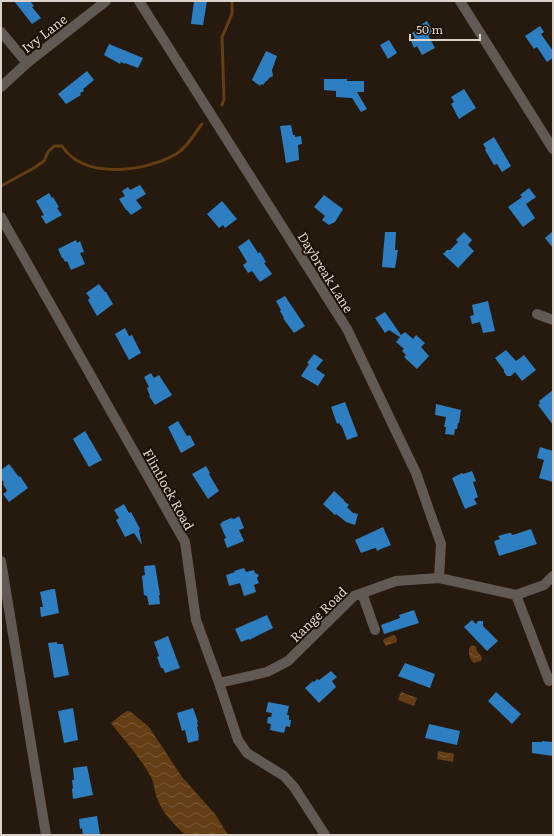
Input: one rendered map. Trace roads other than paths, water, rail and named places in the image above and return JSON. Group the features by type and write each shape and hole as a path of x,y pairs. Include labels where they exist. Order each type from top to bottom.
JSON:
{"street":[{"name":"Ivy Lane","path":"1,87 27,63 106,1"},
{"name":"Daybreak Lane","path":"139,1 347,329 416,473 441,544 438,578"},
{"path":"460,1 553,149"},
{"path":"1,32 27,63"},
{"name":"Flintlock Road","path":"1,217 185,542 196,620 238,740 247,753 284,776 294,787 325,835"},
{"path":"537,314 553,320"},
{"path":"1,561 46,835"},
{"path":"549,681 516,595 544,585 553,576"},
{"name":"Range Road","path":"219,683 267,672 288,661 354,596 396,581 438,578 516,595"},
{"path":"362,593 375,630"}],"water":[{"path":"394,635 397,642 386,646 383,641 384,639"},
{"path":"472,645 476,647 477,651 482,657 481,661 474,663 471,660 469,648"},
{"path":"401,692 417,698 414,706 398,700"},
{"path":"127,711 131,712 149,727 182,777 215,814 228,835 185,835 169,818 159,803 152,780 146,768 111,723"},
{"path":"438,751 454,754 453,762 437,759"}],"waterway":[{"path":"222,105 224,99 222,37 232,14 232,1"},
{"path":"1,186 44,161 48,152 54,146 62,146 72,157 85,164 100,168 116,170 148,165 163,160 180,151 187,145 202,124"}]}
